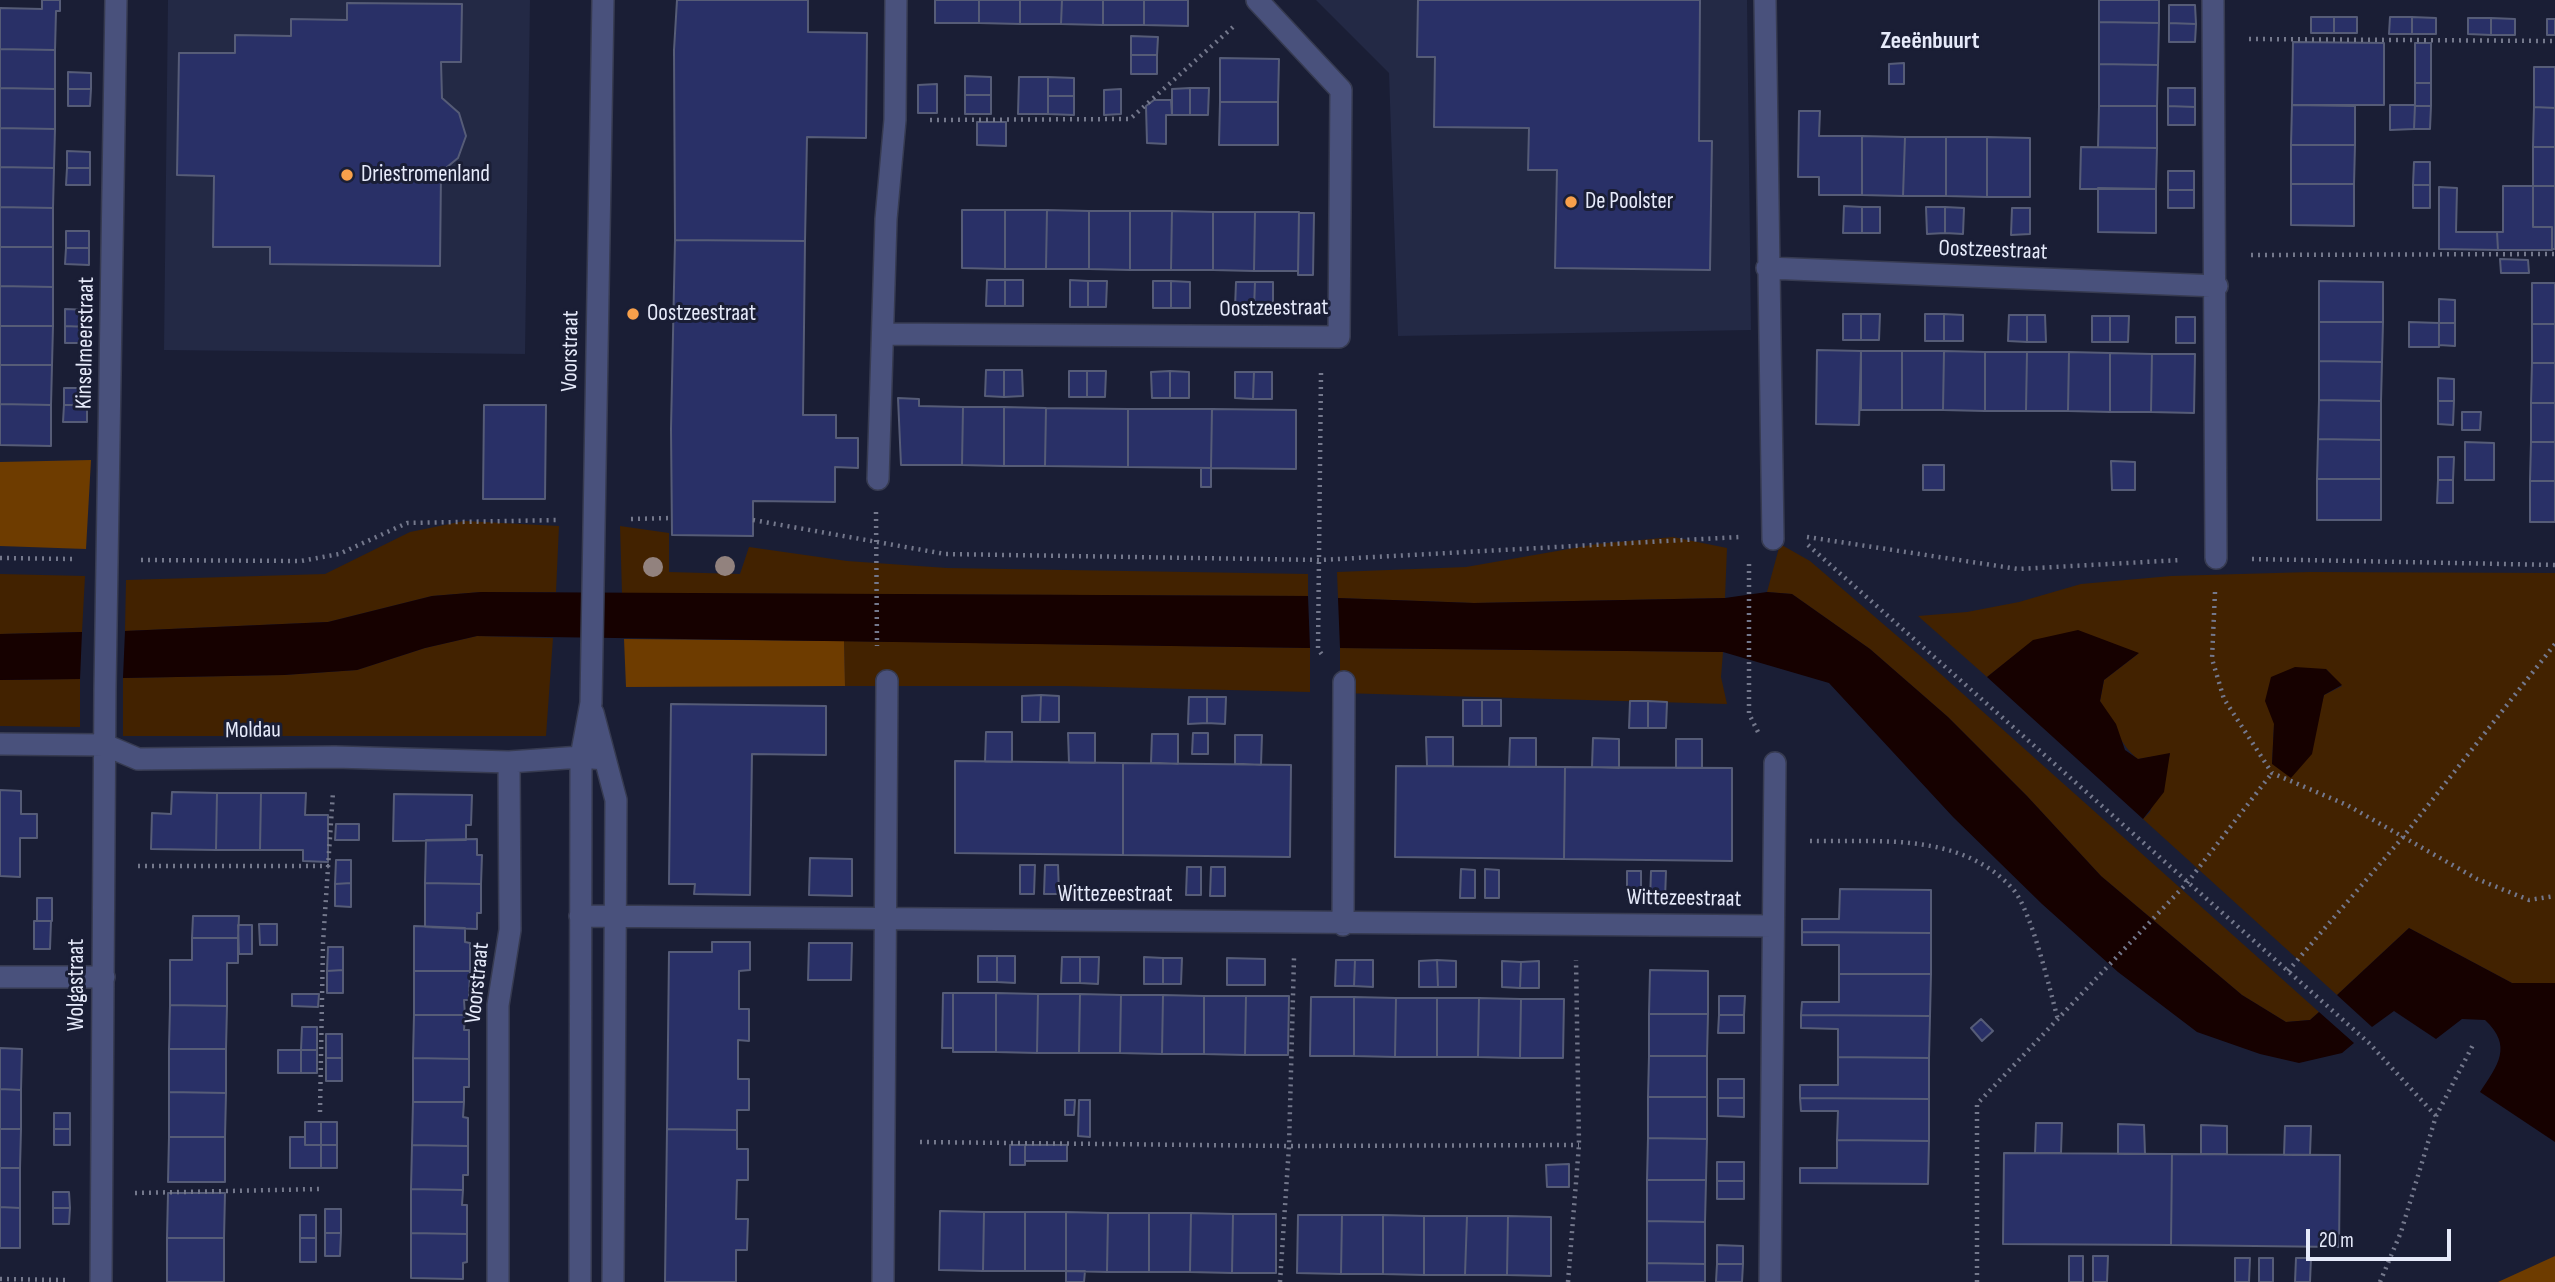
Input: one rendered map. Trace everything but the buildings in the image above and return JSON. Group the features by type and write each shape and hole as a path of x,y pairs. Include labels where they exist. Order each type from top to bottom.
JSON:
{"street":[{"name":"Kinselmeerstraat","path":"105,688 116,0"},
{"name":"Voorstraat","path":"580,1282 582,757 591,703 603,0"},
{"path":"878,479 887,219 895,120 896,0"},
{"path":"1765,0 1773,539"},
{"path":"2213,0 2217,286 2216,558"},
{"name":"Oostzeestraat","path":"883,334 1339,337 1341,90 1258,1"},
{"name":"Oostzeestraat","path":"1767,268 2217,286"},
{"path":"883,1282 887,681"},
{"path":"1343,925 1344,682"},
{"name":"Wolgastraat","path":"102,1281 105,688"},
{"name":"Voorstraat","path":"591,703 616,800 613,1282"},
{"name":"Moldau","path":"0,744 105,744 138,759 335,757 509,762"},
{"path":"509,762 582,757 605,759"},
{"name":"Voorstraat","path":"498,1282 498,1005 510,930 509,762"},
{"name":"Wittezeestraat","path":"1770,1282 1775,764"},
{"name":"Wittezeestraat","path":"580,916 1295,922 1343,925 1773,926"},
{"path":"0,977 104,977"}],"path":[{"path":"895,120 1130,119 1258,1"},
{"path":"2214,39 2555,41"},
{"path":"2216,255 2555,254"},
{"path":"1318,649 1321,337"},
{"path":"877,650 875,542 878,479"},
{"path":"0,558 301,561 339,554 407,523 672,518"},
{"path":"753,520 945,554 1320,560 1749,537 1773,539"},
{"path":"2436,1116 2369,1043 1797,535 2018,569 2216,558 2555,565"},
{"path":"2216,558 2213,659 2224,699 2273,773 2347,805 2477,879 2529,900 2555,896"},
{"path":"1749,580 1749,714 1775,764"},
{"path":"2287,971 2403,837 2555,644"},
{"path":"320,1112 323,943 335,757"},
{"path":"1977,1282 1977,1104 2187,883 2273,773"},
{"path":"1774,840 1922,844 1970,856 2014,889 2035,938 2058,1020"},
{"path":"104,866 330,866"},
{"path":"1280,1282 1289,1146 1295,922"},
{"path":"1568,1282 1579,1145 1575,925"},
{"path":"2380,1282 2400,1233 2436,1116 2474,1043"},
{"path":"884,1141 1289,1146 1579,1145"},
{"path":"102,1193 320,1189"},
{"path":"0,1279 102,1281"}],"shaded area":[{"name":"Driestromenland","path":"168,0 530,0 525,354 164,350"},
{"name":"De Poolster","path":"1316,0 1747,0 1751,330 1398,336 1389,73"},
{"path":"91,460 86,549 0,546 0,462"},
{"path":"464,521 559,526 556,592 481,592 432,596 328,622 125,631 126,580 325,574 410,532"},
{"path":"620,526 669,533 669,572 740,574 749,547 847,561 947,568 1308,574 1308,596 622,593"},
{"path":"1673,537 1727,548 1725,598 1474,603 1338,598 1337,572 1466,567 1597,544"},
{"path":"1780,544 1810,561 1925,660 2319,1012 2310,1020 2286,1022 2242,995 2101,876 2027,796 1948,717 1870,649 1792,594 1767,592"},
{"path":"2310,572 2555,573 2555,983 2512,983 2409,928 2337,995 2143,819 2150,812 2170,754 2138,759 2121,740 2100,701 2104,680 2138,654 2033,641 1987,677 1918,616 1967,612 2019,602 2081,584 2171,576","holes":["2326,669 2342,686 2324,695 2319,712 2272,764 2274,724"]},
{"path":"0,574 85,576 82,632 0,634"},
{"path":"481,592 1308,596 1310,648 477,636 425,648 357,670 284,675 123,678 125,631 328,622 432,596"},
{"path":"1767,592 1792,594 1870,649 1948,717 2027,796 2101,876 2242,995 2286,1022 2310,1020 2319,1012 2354,1043 2342,1053 2299,1063 2260,1054 2197,1032 2118,972 2042,904 1953,817 1829,683 1723,652 1340,648 1338,598 1474,603 1725,598"},
{"path":"2078,630 2139,653 2104,680 2100,701 2116,724 2125,750 2138,759 2170,753 2164,792 2143,819 1987,677 2033,640"},
{"path":"82,632 80,679 0,680 0,634"},
{"path":"477,636 553,638 546,736 123,736 123,678 284,675 357,670 425,648"},
{"path":"624,639 844,641 845,686 626,687"},
{"path":"844,641 1310,648 1310,692 1065,686 845,686"},
{"path":"1340,648 1723,652 1721,677 1727,704 1340,693"},
{"path":"2295,667 2326,669 2342,685 2324,695 2312,754 2291,778 2272,764 2274,724 2265,701 2271,677"},
{"path":"80,679 80,727 0,726 0,680"},
{"path":"2409,928 2512,983 2555,983 2555,1142 2480,1092 2500,1056 2499,1038 2485,1020 2462,1019 2436,1039 2394,1011 2372,1027 2337,995"},
{"path":"2555,1256 2555,1282 2498,1282"}],"place":[{"name":"Driestromenland","path":"347,175"},
{"name":"De Poolster","path":"1571,202"},
{"name":"Oostzeestraat","path":"633,314"}],"district":[{"name":"Zeeënbuurt","path":"1930,42"}]}
